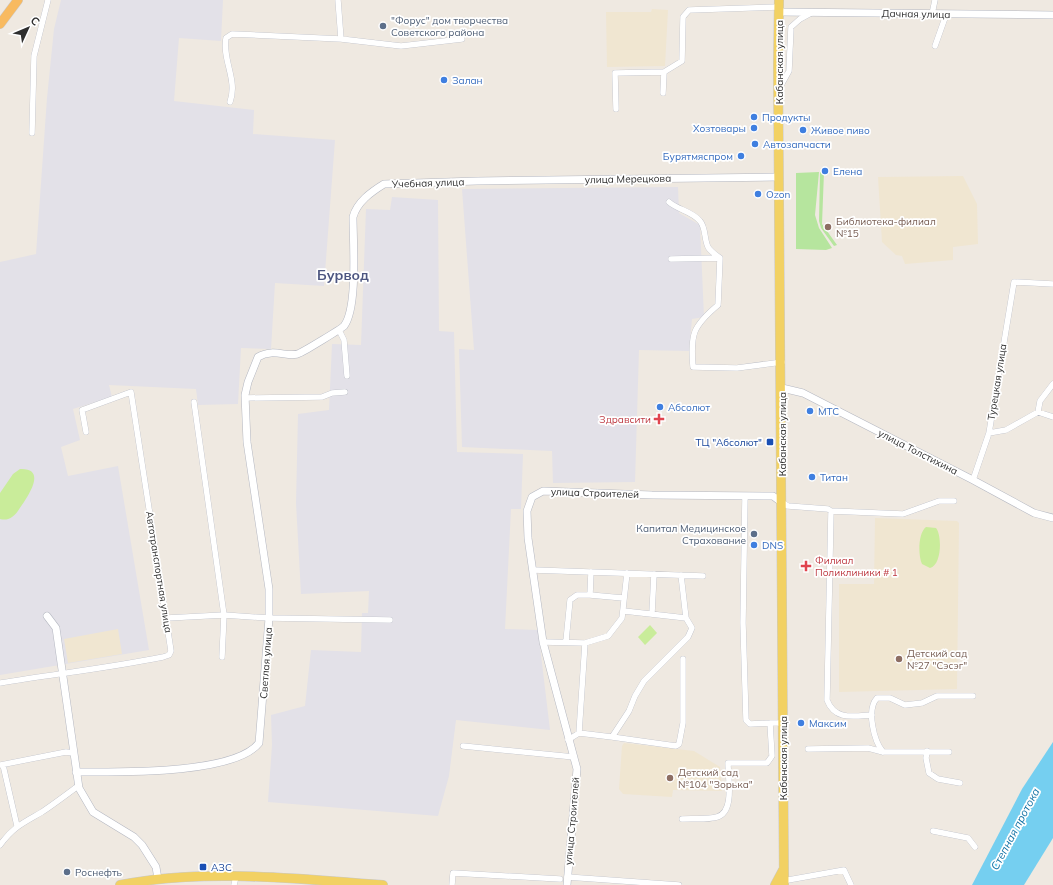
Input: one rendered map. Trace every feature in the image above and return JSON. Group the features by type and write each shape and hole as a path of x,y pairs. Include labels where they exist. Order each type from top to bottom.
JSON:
{"highway":[{"path":"0,24 18,0"}],"main road":[{"name":"Кабанская улица","path":"779,7 778,89 782,362 784,869 787,883"},
{"path":"775,885 784,869"},
{"path":"120,885 158,878 202,876 235,881 383,885"}],"street":[{"path":"32,133 34,56 48,0"},
{"path":"338,0 341,39"},
{"path":"932,14 935,0"},
{"path":"616,109 615,73 664,72 682,61 683,18 689,10 779,7"},
{"name":"Дачная улица","path":"779,7 812,13 1053,15"},
{"path":"778,89 789,70 791,27 800,18 812,13"},
{"path":"935,46 946,15"},
{"path":"230,102 232,80 225,55 225,43 229,35 232,34 341,39 401,46 462,39"},
{"path":"664,72 664,93"},
{"name":"улица Мерецкова","path":"477,181 779,177"},
{"name":"Учебная улица","path":"245,397 248,382 258,356 269,352 298,354 339,330 348,319 352,305 355,209 373,190 384,184 477,181"},
{"path":"669,202 678,209 693,215 700,220 703,226 708,248 720,258"},
{"path":"720,258 718,305 696,327 693,339 693,367 737,368 782,362"},
{"path":"671,259 720,258"},
{"name":"Турецкая улица","path":"973,480 989,433 1014,282 1053,284"},
{"path":"339,330 344,340 347,376"},
{"path":"1038,412 1040,402 1053,384"},
{"name":"улица Толстихина","path":"782,388 804,393 1034,513 1053,518"},
{"name":"Автотранспортная улица","path":"0,683 62,672 117,666 169,655 171,651 131,392 82,410 86,432"},
{"path":"245,397 322,397 332,393 345,392"},
{"name":"Светлая улица","path":"76,772 150,771 187,768 235,759 254,750 259,744 261,737 269,618 269,589 247,442 245,397"},
{"path":"194,402 224,615 222,657"},
{"path":"989,433 1006,430 1038,412 1053,417"},
{"name":"улица Строителей","path":"567,885 564,878 577,769 543,642 528,538 527,511 532,497 543,491 652,495 773,496 782,502"},
{"path":"746,496 743,623 746,720 750,724 783,723"},
{"path":"782,502 788,506 828,509 832,511 903,514 939,501 954,501"},
{"path":"832,511 827,700 830,709 835,713 844,716 872,715"},
{"path":"532,570 703,576"},
{"path":"590,595 591,572"},
{"path":"543,642 585,643 608,636 622,618 624,611 623,598 627,573"},
{"path":"652,613 654,574"},
{"path":"612,737 629,711 635,696 644,682 688,637 692,628 686,618 681,575"},
{"path":"566,642 570,600 577,595 623,598"},
{"path":"624,611 686,618"},
{"path":"167,618 224,615 269,618 390,620"},
{"path":"47,616 56,628 78,786 88,807 93,812 134,837 142,845 154,862 158,878"},
{"path":"579,733 585,643"},
{"path":"568,740 579,733 676,746 679,744 683,723 683,659"},
{"path":"883,752 877,745 874,736 872,715 875,701 880,698 890,698 905,705 922,703 937,696 973,696"},
{"path":"682,819 715,818 724,814 729,805 728,762 766,763 772,756 770,723"},
{"path":"463,746 574,757"},
{"path":"808,749 868,748 883,752 949,752"},
{"path":"927,751 926,758 929,773 938,779 960,783"},
{"path":"17,826 1,765 66,752 73,754"},
{"path":"0,845 17,826 43,811 78,786"},
{"path":"933,831 968,838 975,846"},
{"path":"787,883 844,870 851,885"},
{"path":"452,885 453,873 679,885"}],"shaded area":[{"path":"61,0 223,0 221,41 179,38 174,101 254,110 253,134 335,140 324,286 275,283 271,349 241,348 238,404 198,405 196,389 109,385 112,397 73,409 80,440 61,447 68,476 118,466 149,650 0,675 0,262 36,254 47,98 54,29"},
{"path":"652,9 668,10 665,66 607,67 606,12 651,12"},
{"path":"963,176 977,204 978,244 953,247 953,260 905,264 902,256 896,255 882,242 878,177"},
{"path":"678,187 679,213 700,225 704,317 692,319 689,351 639,350 635,482 553,483 552,451 462,447 459,349 474,350 462,189"},
{"path":"392,197 438,200 439,331 454,332 457,452 523,454 521,509 511,509 505,629 538,630 550,730 456,720 449,776 438,816 268,802 272,745 271,715 305,706 311,650 361,652 362,613 368,613 369,591 301,594 296,503 298,414 329,410 332,344 361,345 366,209 390,210"},
{"path":"875,518 957,521 959,523 957,689 839,692 839,584 874,584"},
{"path":"118,629 122,654 68,663 64,639"},
{"name":"Детский сад №104 \"Зорька\"","path":"624,743 694,751 720,767 722,791 673,790 672,797 623,794 619,789 622,746"}],"green space":[{"path":"819,172 815,215 819,228 832,248 826,250 796,249 796,173"},
{"path":"820,172 824,172 822,224 837,245 834,246 821,228 819,221"},
{"path":"20,469 32,472 34,481 32,486 27,497 15,514 8,519 0,519 0,493 13,474"},
{"path":"926,527 936,528 940,543 937,561 934,566 930,568 922,564 920,556 921,534"},
{"path":"650,625 657,633 645,645 638,637"}],"water":[{"name":"Степная протока","path":"1053,742 1053,838 1024,885 972,885 1022,789"}],"place":[{"name":"\"Форус\" дом творчества Советского района","path":"383,26"},
{"name":"Залан","path":"444,80"},
{"name":"Продукты","path":"754,117"},
{"name":"Хозтовары","path":"754,128"},
{"name":"Живое пиво","path":"803,130"},
{"name":"Автозапчасти","path":"755,144"},
{"name":"Бурятмяспром","path":"741,156"},
{"name":"Елена","path":"825,171"},
{"name":"Ozon","path":"758,194"},
{"name":"Библиотека-филиал №15","path":"828,227"},
{"name":"Абсолют","path":"660,407"},
{"name":"МТС","path":"810,411"},
{"name":"Здравсити","path":"659,419"},
{"name":"ТЦ \"Абсолют\"","path":"770,442"},
{"name":"Титан","path":"812,477"},
{"name":"Капитал Медицинское Страхование","path":"754,534"},
{"name":"DNS","path":"754,545"},
{"name":"Филиал Поликлиники # 1","path":"806,566"},
{"name":"Детский сад №27 \"Сэсэг\"","path":"899,659"},
{"name":"Максим","path":"801,723"},
{"name":"Детский сад №104 \"Зорька\"","path":"670,778"},
{"name":"АЗС","path":"203,867"},
{"name":"Роснефть","path":"67,872"}],"district":[{"name":"Бурвод","path":"343,275"}]}
